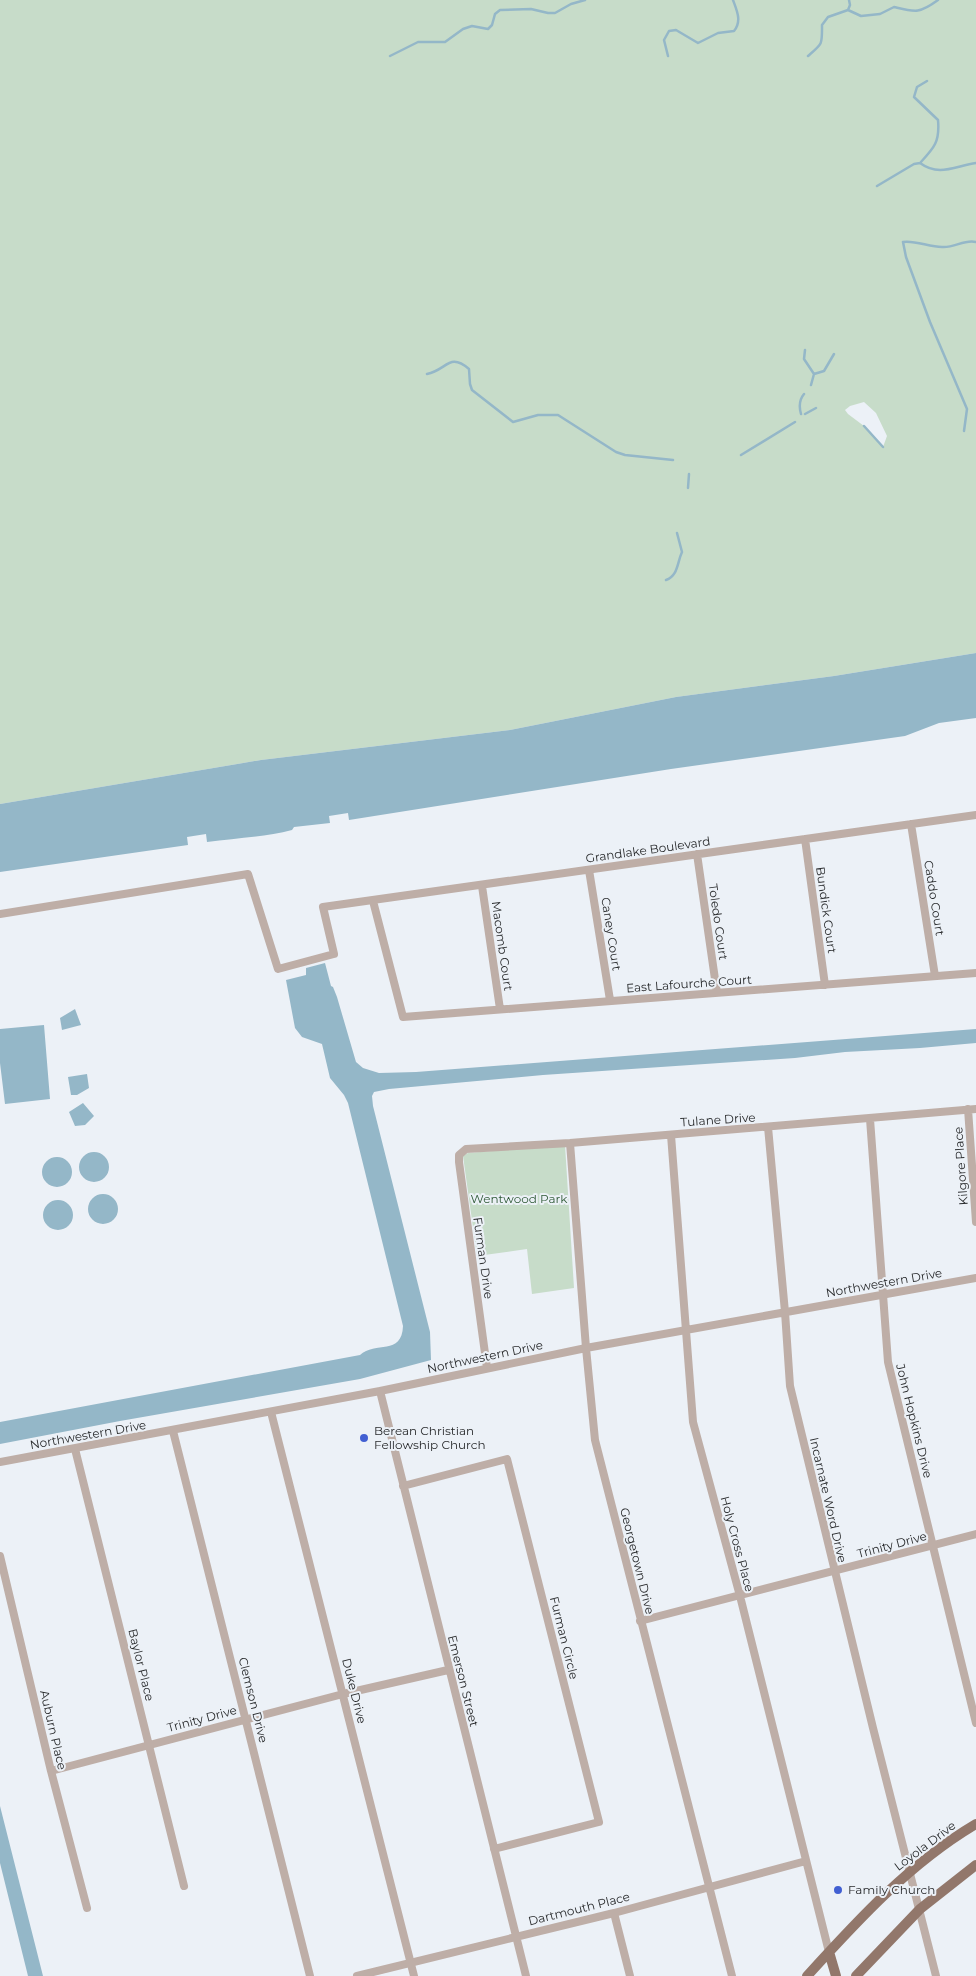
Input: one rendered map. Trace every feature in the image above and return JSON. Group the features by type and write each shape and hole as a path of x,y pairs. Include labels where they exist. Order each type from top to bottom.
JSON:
{"main road":[{"name":"Loyola Drive","path":"807,1976 910,1871 934,1852 976,1824"},
{"path":"856,1976 920,1909 976,1865"},
{"path":"829,1952 836,1976"}],"street":[{"name":"Grandlake Boulevard","path":"0,914 248,874 278,969 334,954 323,907 482,886 976,814"},
{"name":"Caddo Court","path":"911,824 935,976"},
{"name":"Bundick Court","path":"805,839 825,985"},
{"name":"Toledo Court","path":"697,854 717,993"},
{"name":"Caney Court","path":"589,870 610,1000"},
{"name":"Macomb Court","path":"482,886 500,1009"},
{"name":"East Lafourche Court","path":"373,901 403,1017 976,973"},
{"name":"Tulane Drive","path":"462,1151 471,1148 570,1143 972,1109"},
{"name":"Kilgore Place","path":"972,1109 976,1222"},
{"name":"John Hopkins Drive","path":"870,1119 888,1362 976,1723"},
{"name":"Incarnate Word Drive","path":"768,1127 790,1386 834,1572 920,1909"},
{"name":"Holy Cross Place","path":"671,1135 693,1422 740,1596 829,1952"},
{"name":"Georgetown Drive","path":"570,1143 595,1440 732,1976"},
{"name":"Furman Drive","path":"462,1151 459,1162 487,1368"},
{"name":"Northwestern Drive","path":"0,1462 380,1391 586,1348 976,1278"},
{"name":"Emerson Street","path":"380,1391 448,1670 526,1976"},
{"name":"Duke Drive","path":"271,1412 414,1976"},
{"name":"Clemson Drive","path":"173,1431 310,1976"},
{"name":"Baylor Place","path":"75,1449 184,1886"},
{"name":"Furman Circle","path":"403,1486 508,1459 599,1822 494,1849"},
{"name":"Trinity Drive","path":"640,1621 976,1534"},
{"name":"Auburn Place","path":"0,1556 50,1771 87,1908"},
{"name":"Trinity Drive","path":"50,1771 343,1694 448,1670"},
{"name":"Dartmouth Place","path":"357,1976 614,1913 806,1861"},
{"path":"920,1909 936,1976"},
{"path":"614,1913 630,1976"}],"green space":[{"path":"0,0 976,0 976,653 834,676 676,697 510,730 261,760 0,804","holes":["864,402 876,413 887,436 883,447 864,426 845,410 850,406"]},
{"name":"Wentwood Park","path":"565,1145 574,1288 532,1294 527,1249 477,1256 463,1156 468,1153"}],"water":[{"path":"976,653 976,718 939,723 905,736 671,769 349,820 348,813 329,816 330,823 294,827 292,830 261,836 207,842 206,834 187,837 188,845 0,872 0,804 261,760 510,730 676,697 834,676"},
{"path":"325,963 356,1062 363,1068 379,1073 416,1072 976,1029 976,1043 845,1052 795,1058 543,1075 374,1092 372,1096 373,1106 430,1332 431,1360 360,1379 0,1444 0,1422 360,1355 366,1351 393,1345 398,1341 403,1326 348,1103 330,1078 322,1044 302,1037 295,1028 286,980 306,975 306,968"},
{"path":"75,1009 81,1025 62,1030 60,1018"},
{"path":"44,1025 50,1099 5,1104 0,1063 0,1029"},
{"path":"87,1074 89,1088 77,1095 71,1095 68,1077"},
{"path":"83,1103 94,1116 85,1125 75,1126 69,1112"},
{"path":"94,1152 105,1156 109,1167 105,1178 94,1182 83,1178 79,1167 83,1156"},
{"path":"57,1157 68,1161 72,1172 68,1183 57,1187 46,1183 42,1172 46,1161"},
{"path":"103,1194 114,1198 118,1209 114,1220 103,1224 92,1220 88,1209 92,1198"},
{"path":"58,1200 69,1204 73,1215 69,1226 58,1230 47,1226 43,1215 47,1204"},
{"path":"0,1806 43,1976 28,1976 0,1863"}],"waterway":[{"path":"390,56 418,42 445,42 463,29 472,26 488,29 492,25 495,14 500,10 531,9 555,13 571,4 585,0"},
{"path":"668,56 664,40 669,31 676,30 698,43 718,33 734,31 738,20 733,0"},
{"path":"848,10 849,0"},
{"path":"808,56 821,43 822,25 828,17 848,10 861,16 880,14 894,7 917,11 926,8 938,0"},
{"path":"877,186 914,164 920,163 935,144 938,134 938,120 914,97 917,87 927,81"},
{"path":"920,163 927,167 941,170 976,163"},
{"path":"964,431 967,409 930,322 906,257 903,242 942,247 972,241 976,242"},
{"path":"805,350 804,359 814,374 811,385"},
{"path":"814,374 824,371 834,354"},
{"path":"427,374 452,362 457,362 469,369 472,390 513,422 538,415 558,415 616,452 625,455 673,460"},
{"path":"801,414 800,404 804,394"},
{"path":"805,414 816,408"},
{"path":"741,455 795,422"},
{"path":"864,426 883,447"},
{"path":"688,488 689,474"},
{"path":"666,580 675,572 682,552 677,533"}],"place":[{"name":"Berean Christian Fellowship Church","path":"364,1438"},
{"name":"Family Church","path":"838,1890"}]}
